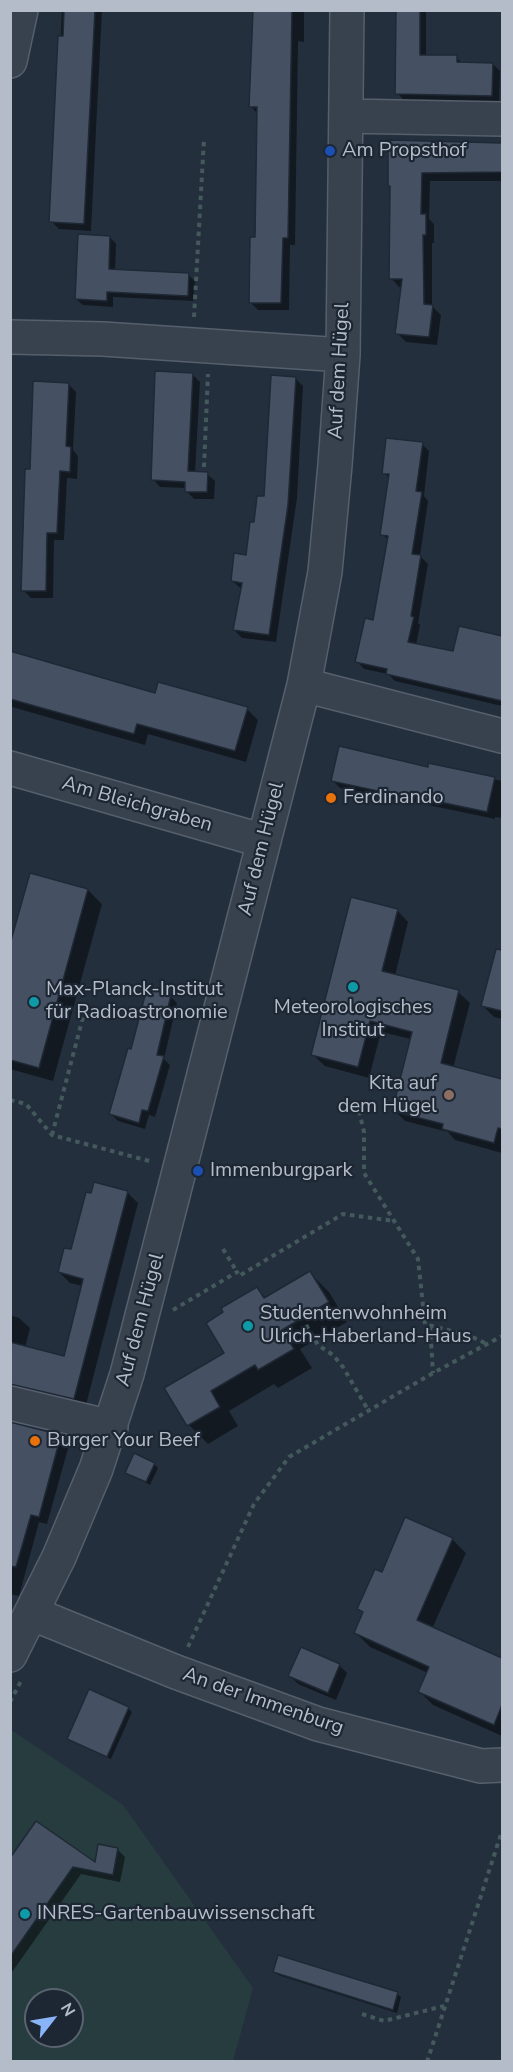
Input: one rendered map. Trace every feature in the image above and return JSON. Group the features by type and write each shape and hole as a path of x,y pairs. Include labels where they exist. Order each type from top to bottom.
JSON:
{"street":[{"path":"10,61 21,10"},
{"name":"Auf dem Hügel","path":"10,1654 59,1557 111,1427 127,1374 304,685 325,572 343,355 347,10"},
{"path":"346,116 502,119"},
{"path":"10,337 103,339 343,355"},
{"path":"304,685 502,736"},
{"name":"Am Bleichgraben","path":"10,768 264,841"},
{"path":"10,1403 111,1427"},
{"name":"An der Immenburg","path":"31,1612 176,1672 318,1724 481,1766 502,1765"}],"path":[{"path":"204,139 201,346 204,467"},
{"path":"51,1135 83,1017"},
{"path":"10,1100 26,1104 51,1135 159,1163"},
{"path":"359,1111 364,1132 364,1173 418,1258 425,1324 470,1336 486,1343"},
{"path":"223,1249 239,1276 343,1214 394,1221"},
{"path":"172,1311 237,1272"},
{"path":"306,1325 318,1345 333,1355 343,1367 368,1410"},
{"path":"430,1326 433,1373"},
{"path":"176,1672 254,1504 289,1457 433,1373 502,1336"},
{"path":"427,2061 502,1831"},
{"path":"362,2014 384,2020 445,2006"}],"green space":[{"path":"10,1729 123,1805 253,1988 233,2061 11,2061"}],"building":[{"path":"64,10 95,10 84,224 49,222 58,36 63,36"},
{"path":"253,10 292,10 288,238 283,238 281,303 249,303 250,237 255,237 257,107 249,107"},
{"path":"396,10 420,10 420,55 457,55 457,62 493,63 492,96 395,94"},
{"path":"388,140 502,143 502,172 422,173 421,214 426,214 426,235 423,235 424,304 433,305 429,337 395,334 402,279 389,279"},
{"path":"78,234 110,236 109,269 189,273 188,296 107,292 107,301 75,299"},
{"path":"155,371 193,373 188,471 208,472 207,492 185,492 185,482 151,480"},
{"path":"271,375 296,377 288,505 269,635 233,630 242,583 231,581 234,553 246,555 250,522 254,522 257,496 264,496"},
{"path":"33,381 69,383 66,446 71,447 70,472 60,471 57,533 47,533 46,591 21,591 25,469 30,469"},
{"path":"386,438 423,442 416,491 422,492 412,554 421,555 411,616 414,617 408,642 453,651 459,626 502,636 502,701 386,674 387,669 355,662 365,618 373,620 388,536 380,535 389,474 382,474"},
{"path":"10,651 155,693 158,682 248,707 235,751 137,724 134,734 10,699"},
{"path":"339,746 428,767 428,763 495,777 487,812 331,781"},
{"name":"Max-Planck-Institut für Radioastronomie","path":"30,873 88,889 39,1068 10,1060 10,944"},
{"path":"351,897 398,909 382,971 459,990 441,1063 502,1079 502,1129 498,1128 494,1143 442,1129 443,1124 392,1111 412,1032 370,1021 358,1067 311,1055"},
{"path":"496,949 502,950 502,1011 481,1006"},
{"path":"147,988 171,995 157,1055 164,1056 148,1111 142,1110 139,1123 109,1114 128,1048 131,1049"},
{"path":"94,1182 128,1191 74,1399 10,1384 10,1342 64,1356 83,1279 58,1272 64,1248 71,1249 86,1192 91,1193"},
{"name":"Studentenwohnheim Ulrich-Haberland-Haus","path":"310,1271 329,1302 282,1330 294,1349 258,1370 255,1365 211,1391 220,1407 187,1426 164,1388 224,1353 206,1323 223,1312 221,1308 257,1287 264,1298"},
{"path":"10,1422 61,1435 39,1517 31,1515 16,1567 10,1566"},
{"path":"134,1453 155,1463 146,1482 125,1473"},
{"path":"405,1517 453,1538 417,1620 502,1658 502,1705 494,1725 418,1692 429,1667 354,1633 363,1612 357,1609 375,1569 382,1572"},
{"path":"301,1647 340,1664 328,1693 288,1676"},
{"path":"89,1689 129,1707 107,1757 67,1739"},
{"name":"INRES-Gartenbauwissenschaft","path":"36,1821 95,1862 98,1844 118,1848 113,1875 73,1867 10,1957 10,1858"},
{"path":"278,1955 398,1992 393,2010 273,1972"}],"place":[{"name":"Am Propsthof","path":"330,151"},
{"name":"Ferdinando","path":"331,798"},
{"name":"Meteorologisches Institut","path":"353,987"},
{"name":"Max-Planck-Institut für Radioastronomie","path":"34,1002"},
{"name":"Kita auf dem Hügel","path":"449,1095"},
{"name":"Immenburgpark","path":"198,1171"},
{"name":"Studentenwohnheim Ulrich-Haberland-Haus","path":"248,1326"},
{"name":"Burger Your Beef","path":"35,1441"},
{"name":"INRES-Gartenbauwissenschaft","path":"25,1914"}]}
